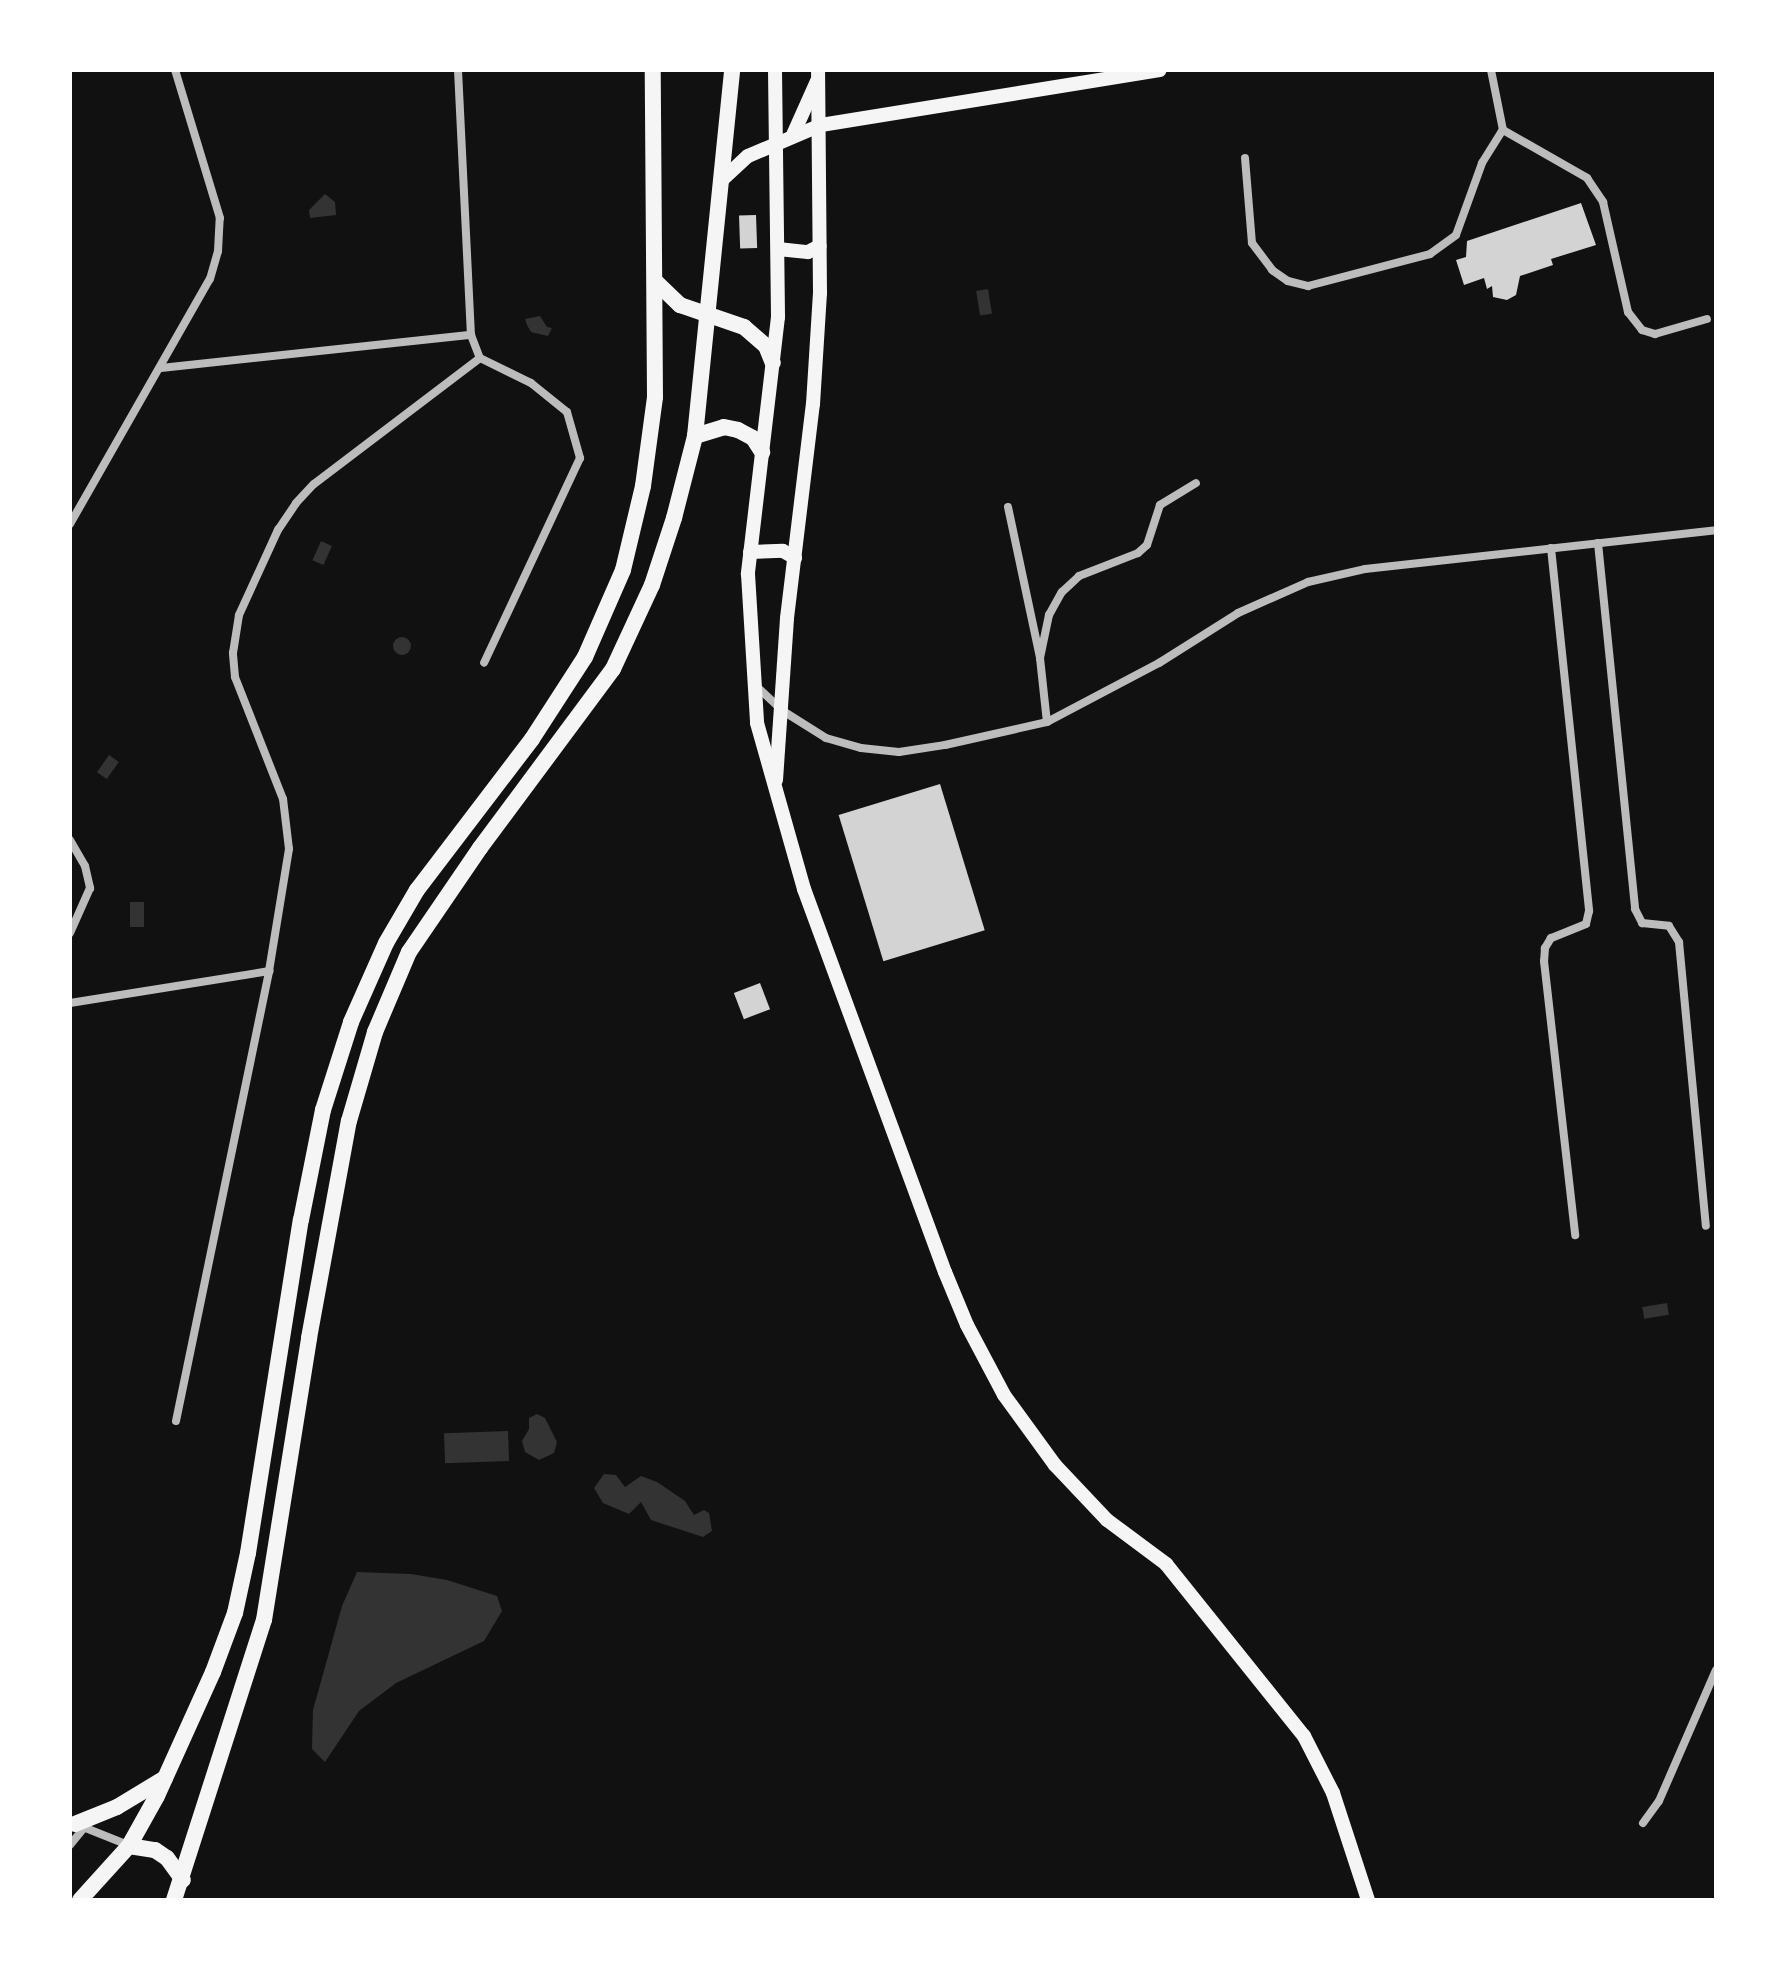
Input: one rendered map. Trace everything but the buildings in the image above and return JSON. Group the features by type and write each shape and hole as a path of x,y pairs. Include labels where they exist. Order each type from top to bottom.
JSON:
{"main road":[{"path":"79,1897 129,1846 165,1778 213,1672 235,1613 248,1553 301,1220 323,1110 351,1022 386,943 417,890 532,739 585,657 623,570 643,486 655,397 653,70"},
{"path":"174,1900 183,1880 264,1620 346,1136 375,1032 409,952 480,848 613,669 652,585 674,518 695,436 732,70"},
{"path":"775,70 785,140 773,363 750,552 754,684 757,723 804,889 945,1272 967,1325 1004,1395 1055,1465 1107,1520 1166,1564 1304,1736 1333,1793 1368,1900"},
{"path":"722,180 748,156 821,125 1160,70"},
{"path":"785,140 819,74"},
{"path":"776,788 787,618 813,404 820,246 819,74"},
{"path":"778,249 808,252 820,246"},
{"path":"655,281 680,305 744,327 766,346 773,363"},
{"path":"695,436 724,427 738,430 753,438 762,452"},
{"path":"750,552 783,551 795,558"},
{"path":"76,1824 117,1807 165,1778"},
{"path":"129,1846 155,1850 167,1858 183,1880"}],"street":[{"path":"70,524 210,279 218,251 220,218 175,70"},
{"path":"455,70 471,335 480,358 531,383 567,412 580,458 484,663"},
{"path":"1245,158 1252,243 1272,270 1288,281 1308,286 1430,254 1456,235 1482,163 1503,130 1491,70"},
{"path":"1503,130 1587,178 1603,202 1628,312 1642,330 1655,334 1707,319"},
{"path":"161,368 471,335"},
{"path":"176,1421 269,971 289,849 283,799 235,677 233,653 239,615 278,530 296,503 314,484 480,358"},
{"path":"1040,658 1049,615 1062,592 1079,576 1138,553 1147,545 1160,505 1196,483"},
{"path":"1008,507 1040,658 1047,722"},
{"path":"754,684 783,711 826,738 861,748 899,752 979,739 1047,722 1159,663 1238,613 1308,582 1365,569 1716,530"},
{"path":"1598,543 1635,909 1642,923 1669,926 1679,942 1706,1226"},
{"path":"1551,548 1589,911 1586,924 1551,938 1545,948 1544,961 1575,1235"},
{"path":"70,840 85,866 90,888 70,933"},
{"path":"70,1003 269,971"},
{"path":"1643,1823 1659,1801 1716,1670"},
{"path":"70,1845 76,1824 129,1846"}],"shaded area":[{"path":"325,194 335,202 336,215 310,218 309,210"},
{"path":"988,289 992,314 980,316 976,291"},
{"path":"540,316 547,327 552,328 548,336 531,332 527,325 525,319"},
{"path":"321,541 332,546 323,565 312,560"},
{"path":"402,637 411,646 402,655 393,646"},
{"path":"109,755 119,762 107,779 97,772"},
{"path":"130,902 144,902 144,927 130,927"},
{"path":"1667,1303 1669,1315 1644,1319 1642,1307"},
{"path":"537,1414 545,1418 557,1442 554,1453 539,1460 525,1452 522,1441 529,1429 529,1418"},
{"path":"508,1431 509,1461 445,1463 444,1433"},
{"path":"604,1474 616,1475 625,1487 641,1476 657,1482 685,1501 694,1515 704,1510 709,1513 712,1531 703,1537 651,1520 641,1502 629,1514 603,1503 594,1488"},
{"path":"357,1572 411,1574 447,1580 497,1596 502,1611 484,1641 396,1683 359,1711 325,1762 312,1749 313,1710 342,1606"}]}
